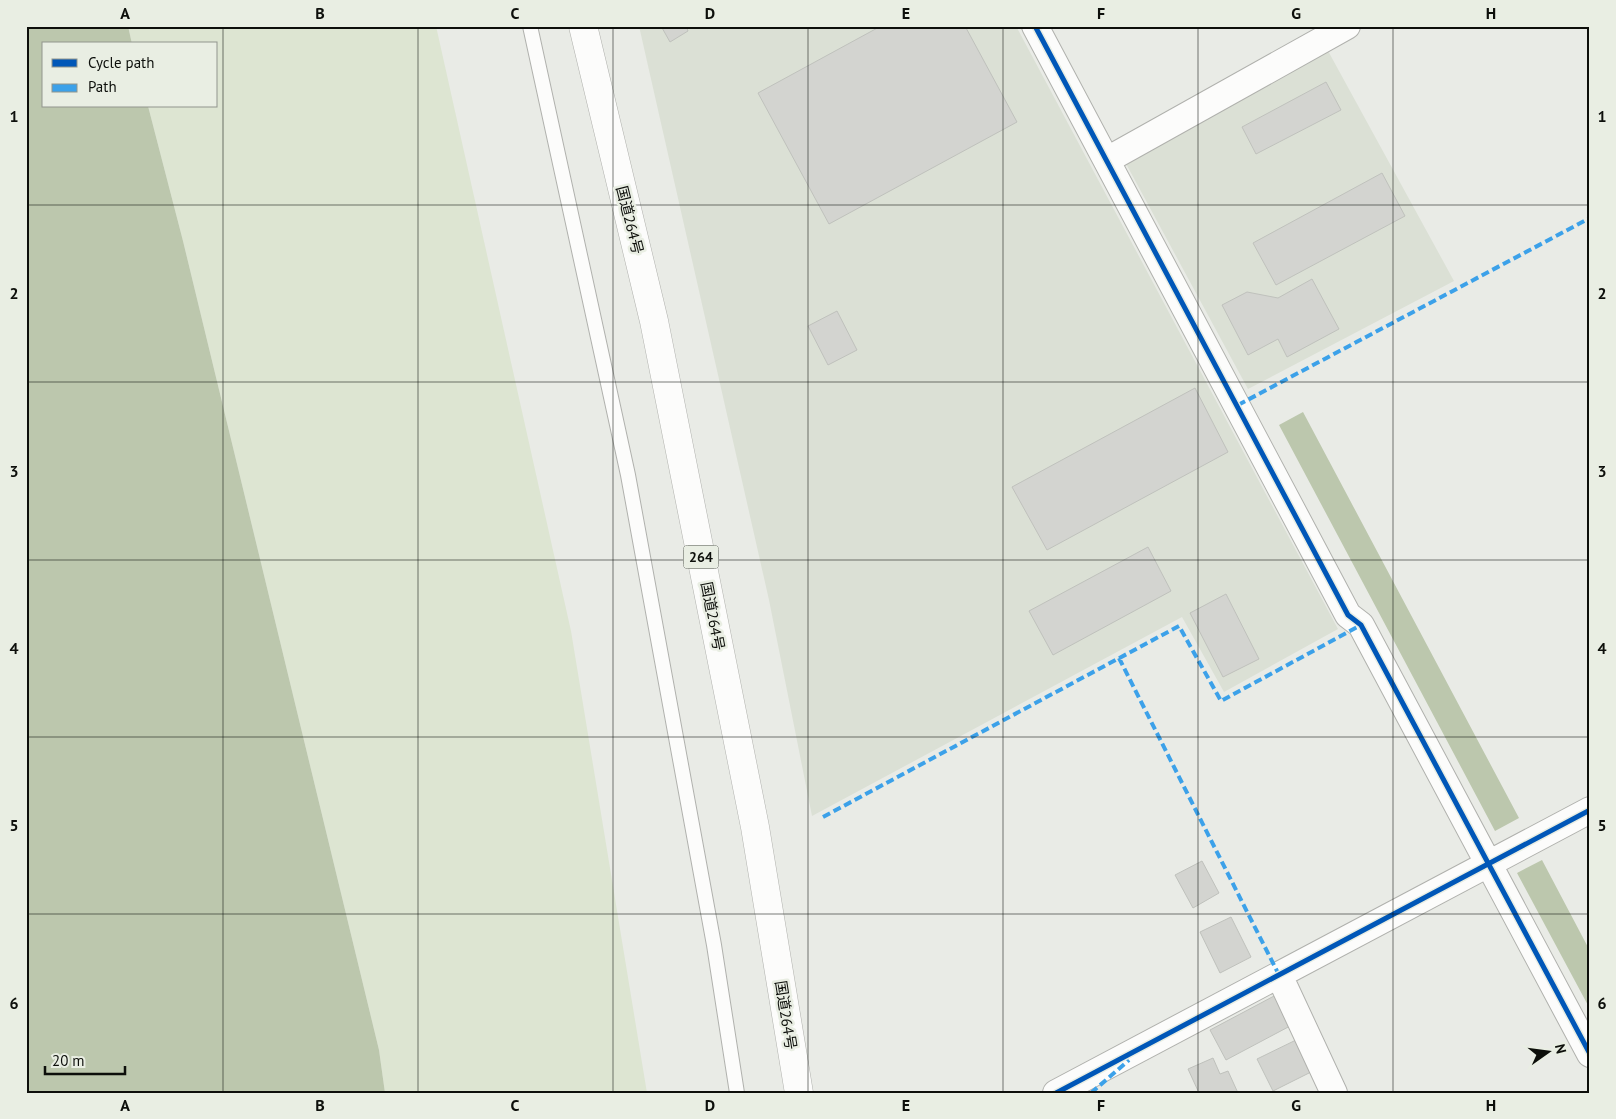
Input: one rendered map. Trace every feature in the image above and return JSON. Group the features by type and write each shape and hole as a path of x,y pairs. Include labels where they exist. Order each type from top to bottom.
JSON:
{"highway":[{"name":"国道264号","path":"583,26 654,321 755,827 799,1093"}],"street":[{"path":"1035,26 1348,615 1361,625 1590,1054"},
{"path":"1107,160 1347,26"},
{"path":"1056,1093 1590,810"},
{"path":"1280,975 1334,1093"}],"lane":[{"path":"530,26 628,475 714,945 737,1093"}],"shaded area":[{"path":"26,26 128,26 132,42 42,42 42,108 149,108 183,241 379,1050 385,1093 26,1093"},
{"path":"128,26 436,26 571,631 647,1093 385,1093 379,1050 183,241 149,108 218,108 218,42 132,42"},
{"path":"639,26 1016,26 1338,629 1224,692 1182,617 812,816 769,600"},
{"path":"1327,49 1454,281 1248,389 1124,160"},
{"path":"1303,412 1519,818 1495,831 1279,425"},
{"path":"1542,860 1590,951 1590,1009 1517,873"}],"building":[{"path":"661,26 686,26 688,31 670,42"},
{"path":"881,26 965,26 1017,122 829,224 758,93"},
{"path":"1326,82 1341,110 1256,154 1242,127"},
{"path":"1382,173 1405,216 1276,285 1253,243"},
{"path":"1312,279 1339,329 1287,357 1278,339 1248,355 1222,305 1247,292 1278,298"},
{"path":"837,311 857,350 828,365 808,326"},
{"path":"1195,388 1228,452 1047,550 1012,487"},
{"path":"1148,547 1171,591 1053,655 1029,611"},
{"path":"1226,594 1259,659 1223,677 1190,613"},
{"path":"1202,861 1219,893 1193,908 1175,875"},
{"path":"1231,917 1251,957 1220,973 1200,932"},
{"path":"1276,995 1292,1025 1226,1060 1210,1030"},
{"path":"1296,1040 1311,1072 1273,1091 1257,1059"},
{"path":"1213,1058 1220,1074 1228,1071 1238,1093 1199,1093 1188,1069"}],"marked path":[{"path":"1238,405 1590,218"},
{"path":"823,817 1179,626 1221,701 1361,625"},
{"path":"1119,658 1279,975"},
{"path":"1091,1093 1129,1060"}],"cycle path":[{"path":"1035,26 1348,615 1361,625 1590,1054"},
{"path":"1056,1093 1590,810"}]}
